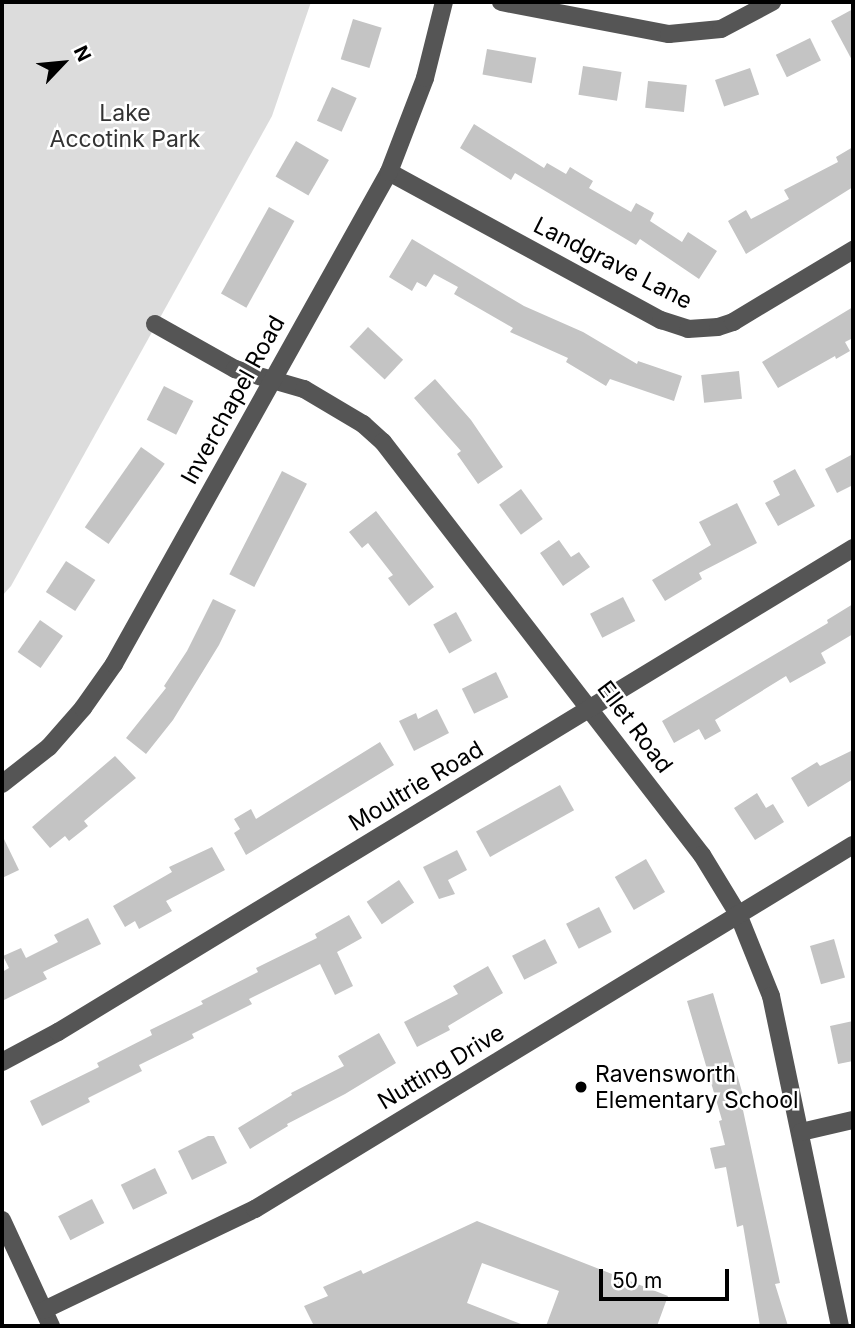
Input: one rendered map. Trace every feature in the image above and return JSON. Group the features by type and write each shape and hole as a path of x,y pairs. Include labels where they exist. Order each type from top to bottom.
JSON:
{"street":[{"name":"Inverchapel Road","path":"2,784 49,747 83,708 114,664 389,172 425,78 444,2"},
{"path":"501,2 669,34 721,29 772,2"},
{"name":"Landgrave Lane","path":"389,172 661,320 688,329 718,327 733,322 853,250"},
{"name":"Ellet Road","path":"155,324 235,369 274,378 304,389 340,409 383,442 702,855 738,914 771,996 840,1326"},
{"name":"Moultrie Road","path":"2,1062 58,1032 853,548"},
{"name":"Nutting Drive","path":"47,1318 255,1209 853,845"},
{"path":"800,1132 853,1120"},
{"path":"2,1220 47,1318"}],"green space":[{"name":"Lake Accotink Park","path":"2,2 311,2 272,116 11,586 2,596"}],"building":[{"path":"853,9 853,62 831,21"},
{"path":"353,19 382,28 369,68 341,59"},
{"path":"810,38 821,60 787,77 776,55"},
{"path":"487,49 536,58 532,83 482,75"},
{"path":"583,66 622,72 617,101 578,95"},
{"path":"750,68 759,94 724,107 715,80"},
{"path":"648,81 687,85 684,112 645,108"},
{"path":"332,87 357,98 342,132 317,121"},
{"path":"474,124 544,168 547,163 566,174 570,167 593,181 589,188 631,212 636,203 654,213 650,221 682,242 688,232 717,251 699,279 640,239 636,245 515,173 511,180 460,148"},
{"path":"296,141 329,160 308,196 276,177"},
{"path":"853,147 853,187 746,254 728,221 746,210 751,219 789,199 784,190 838,162 836,157"},
{"path":"269,207 294,221 246,308 221,294"},
{"path":"412,239 524,306 583,332 637,364 638,361 682,376 674,401 610,379 606,386 566,362 568,358 510,332 513,328 454,294 458,287 434,274 426,287 417,282 412,291 389,277"},
{"path":"853,307 853,338 845,342 850,351 836,359 835,356 778,388 762,362"},
{"path":"368,327 403,360 385,379 350,347"},
{"path":"739,371 742,399 704,403 701,375"},
{"path":"435,379 471,420 503,467 478,484 457,454 461,451 414,398"},
{"path":"164,386 193,401 176,435 147,420"},
{"path":"141,447 165,464 109,544 85,527"},
{"path":"853,454 853,485 837,493 825,469"},
{"path":"795,469 815,506 778,526 765,503 780,495 773,481"},
{"path":"282,471 307,484 254,587 229,574"},
{"path":"521,489 543,519 521,535 499,505"},
{"path":"737,503 757,543 699,573 702,579 665,601 652,580 711,545 699,522"},
{"path":"376,511 434,587 409,606 388,578 393,575 368,543 362,548 349,532"},
{"path":"559,540 571,557 579,552 590,567 563,586 540,553"},
{"path":"66,561 95,580 75,611 46,592"},
{"path":"623,597 635,621 602,638 590,614"},
{"path":"213,599 236,610 219,645 173,720 146,754 126,738 166,688 164,686 187,651"},
{"path":"853,604 853,634 821,653 826,663 790,683 786,676 715,720 721,731 705,740 699,729 674,743 662,721 828,623 827,620"},
{"path":"456,612 472,641 449,653 433,625"},
{"path":"40,620 63,636 41,668 18,652"},
{"path":"496,672 508,697 474,714 462,689"},
{"path":"437,709 449,733 414,751 399,721 416,713 418,719"},
{"path":"380,742 394,765 246,855 234,833 240,829 234,819 251,809 256,819"},
{"path":"853,750 853,779 808,807 791,778 817,762 820,766"},
{"path":"115,756 136,778 84,821 88,826 69,841 65,836 50,848 32,827"},
{"path":"560,785 574,810 490,857 476,832"},
{"path":"757,793 766,808 773,804 784,822 755,840 734,808"},
{"path":"2,835 19,870 2,878"},
{"path":"212,847 225,870 166,901 172,911 139,929 135,921 125,927 113,906 172,872 169,867"},
{"path":"457,850 467,870 448,880 455,894 439,899 423,867"},
{"path":"646,859 665,892 634,910 615,877"},
{"path":"399,880 414,902 382,924 367,902"},
{"path":"599,907 612,932 579,949 566,924"},
{"path":"349,915 362,938 337,952 353,986 335,995 320,964 249,999 252,1004 192,1034 194,1038 139,1065 142,1071 88,1098 90,1102 42,1126 30,1101 99,1067 97,1063 152,1035 150,1030 203,1004 201,1001 258,972 256,968 317,938 315,934"},
{"path":"88,918 101,944 43,972 47,979 2,1001 2,972 9,968 3,956 21,948 26,958 58,942 54,935"},
{"path":"545,939 557,963 524,980 512,956"},
{"path":"834,939 845,977 821,984 810,946"},
{"path":"488,966 503,993 448,1026 450,1030 417,1047 404,1022 458,994 453,986"},
{"path":"713,993 743,1095 740,1096 780,1283 775,1284 788,1326 760,1326 743,1225 737,1227 726,1167 715,1169 710,1148 725,1145 719,1121 722,1120 687,1001"},
{"path":"853,1021 853,1061 838,1064 830,1026"},
{"path":"379,1033 396,1063 345,1094 287,1124 288,1126 250,1149 238,1128 292,1095 291,1093 344,1066 338,1056"},
{"path":"208,1136 214,1136 227,1163 192,1180 178,1151"},
{"path":"155,1168 167,1193 133,1210 121,1185"},
{"path":"92,1199 104,1223 70,1240 58,1216"},
{"path":"477,1221 668,1296 657,1326 546,1326 559,1291 482,1263 467,1303 526,1326 314,1326 304,1306 328,1296 323,1287 361,1270 363,1274"}],"place":[{"name":"Ravensworth Elementary School","path":"581,1087"}]}
